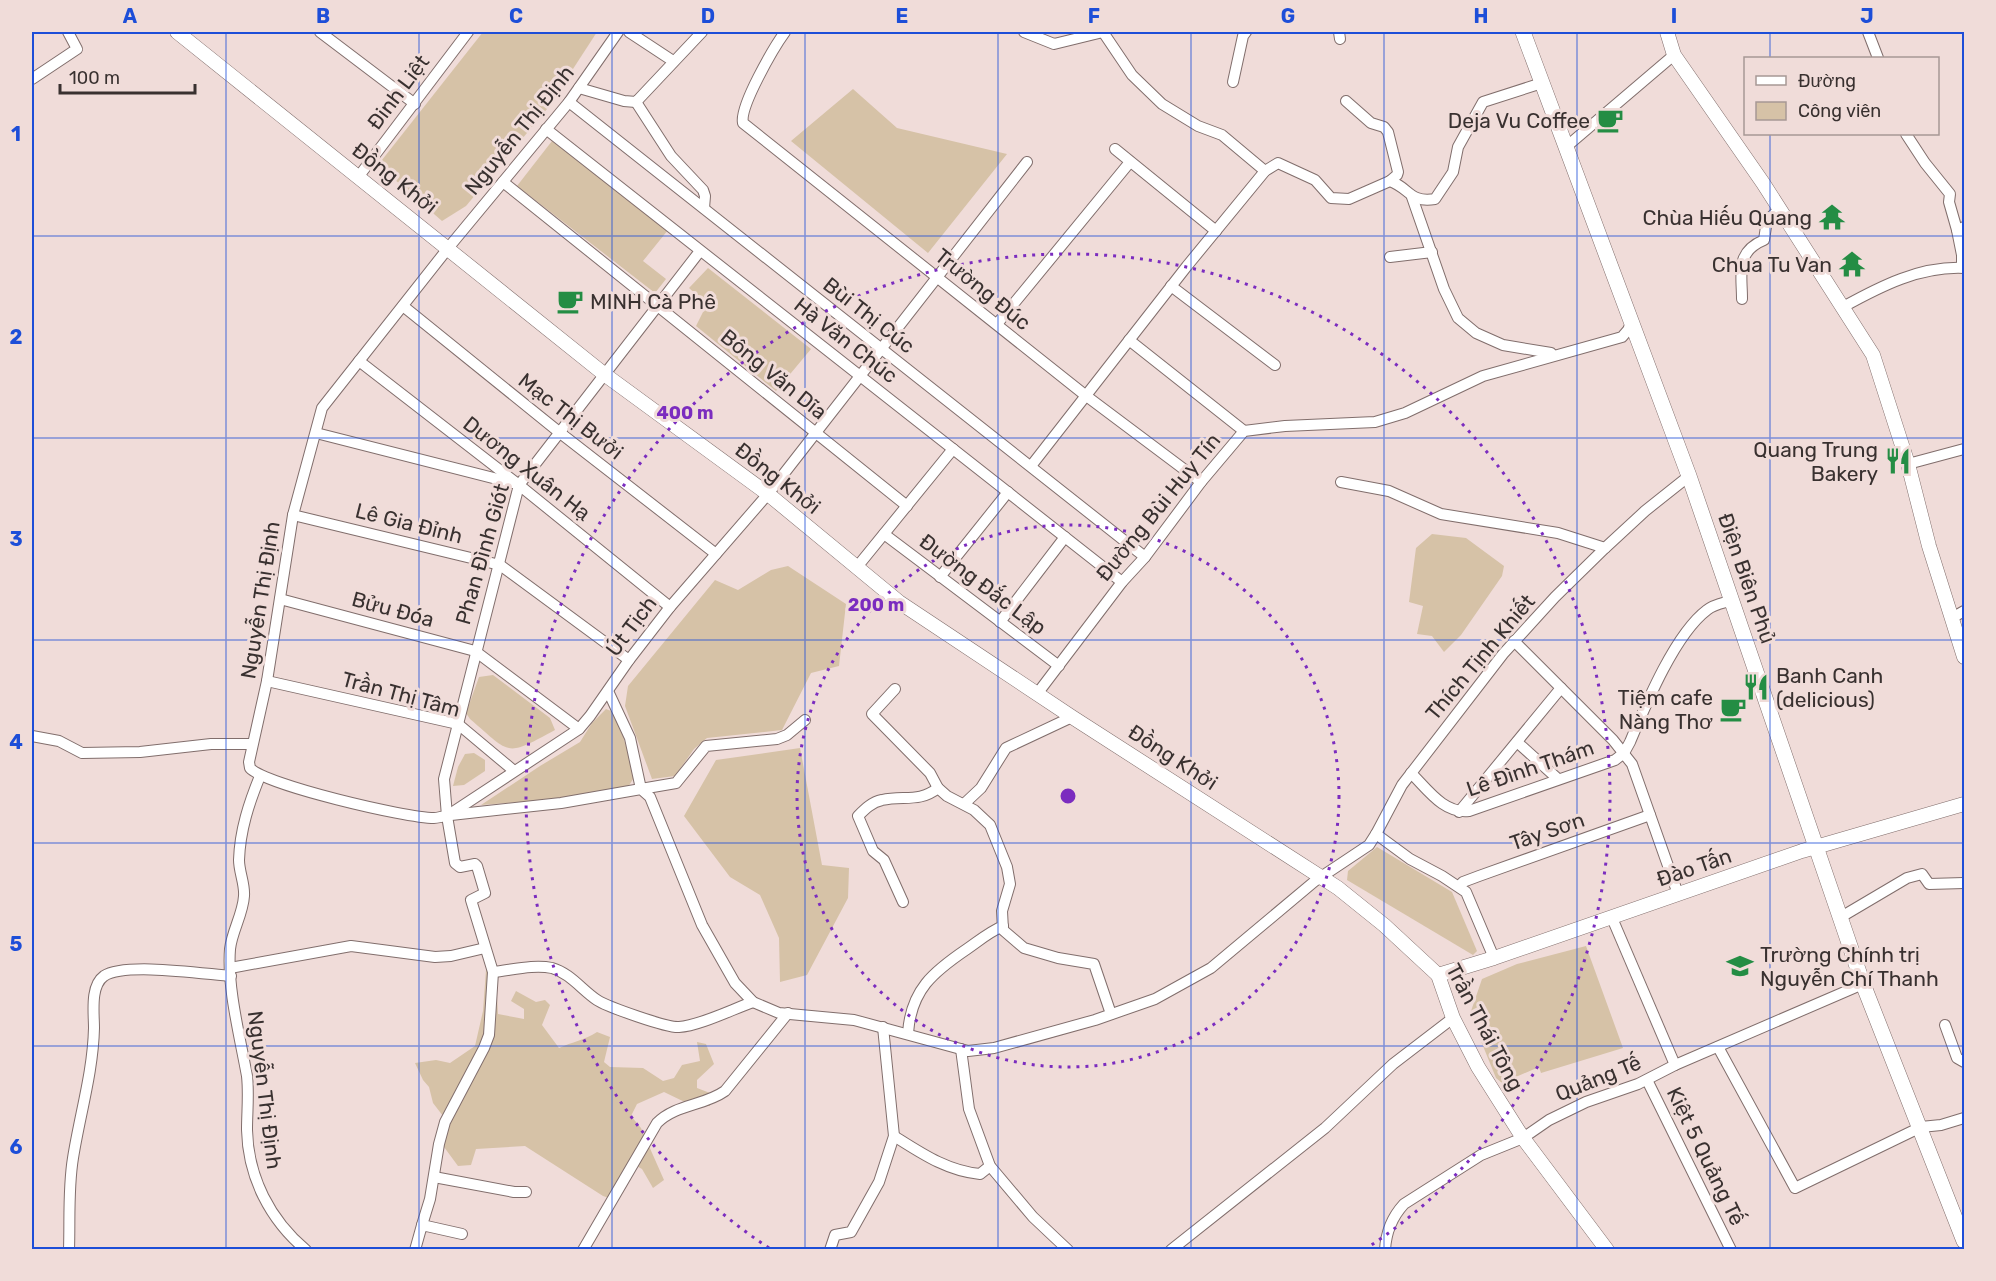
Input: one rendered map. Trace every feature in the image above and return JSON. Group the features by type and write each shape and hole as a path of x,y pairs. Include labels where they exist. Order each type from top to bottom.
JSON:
{"main road":[{"name":"Điện Biên Phủ","path":"1523,32 1689,476 1863,984 1965,1241"}],"street":[{"path":"32,79 77,49 68,32"},
{"name":"Đồng Khởi","path":"177,32 604,374 768,494 898,602 1321,878"},
{"path":"320,32 415,104"},
{"name":"Đinh Liệt","path":"359,176 468,32"},
{"name":"Nguyễn Thị Định","path":"306,1250 273,1214 254,1174 248,1138 248,1081 230,972 231,945 244,895 239,861 244,819 260,776 250,768 252,744 267,681 293,515 322,408 569,102 618,32"},
{"path":"629,32 673,61"},
{"path":"636,102 702,32"},
{"name":"Trường Đúc","path":"785,32 758,79 742,115 743,123 1085,395 1201,482"},
{"path":"1024,32 1054,44 1103,32 1132,75 1162,104 1198,126 1221,135 1265,171"},
{"path":"1233,82 1243,36 1246,32"},
{"path":"1667,32 1674,55 1780,209 1873,355 1908,464 1929,546 1958,615 1965,657"},
{"path":"1868,32 1878,57"},
{"path":"1566,147 1674,55"},
{"path":"1390,181 1396,183 1412,197 1424,201 1435,200 1453,172 1458,147 1482,102 1542,83"},
{"path":"579,88 624,101 636,102"},
{"path":"1031,466 1171,286 1265,171 1278,163 1315,180 1331,198 1349,200 1390,181 1397,175 1388,132 1384,127 1371,123 1347,101"},
{"name":"Bùi Thị Cúc","path":"569,102 880,350 1145,557"},
{"path":"636,102 670,156 703,189 704,208"},
{"name":"Hà Văn Chúc","path":"546,129 1122,582"},
{"path":"1844,307 1881,286 1913,274 1963,268 1961,229 1949,202 1950,194 1907,135"},
{"path":"1115,149 1216,231"},
{"name":"Út Tịch","path":"447,816 513,770 579,729 628,660 670,607 768,494 1027,162"},
{"path":"997,324 1130,162"},
{"name":"Bông Văn Dĩa","path":"503,182 907,506"},
{"path":"1412,197 1444,289 1458,318 1476,333 1503,345 1556,354"},
{"path":"1743,299 1742,260 1753,245 1764,240 1767,220 1780,209"},
{"name":"Phan Đình Giót","path":"485,948 471,900 484,893 477,866 460,867 455,862 447,816 444,779 519,485 700,250"},
{"path":"1390,257 1432,252"},
{"path":"1171,286 1275,365"},
{"name":"Mạc Thị Bưởi","path":"403,306 716,554"},
{"name":"Đường Bùi Huy Tín","path":"1037,694 1122,582 1145,557 1201,482 1244,431 1285,426 1375,422 1405,413 1483,376 1622,337 1632,321"},
{"path":"1129,340 1244,431"},
{"name":"Dương Xuân Hạ","path":"359,362 519,485 670,607"},
{"path":"316,433 519,485"},
{"path":"1908,464 1965,448"},
{"path":"857,567 953,449"},
{"name":"Thích Tịnh Khiết","path":"753,1002 779,1013 854,1020 968,1051 994,1048 1155,999 1211,968 1321,878 1368,845 1377,834 1402,785 1514,641 1605,548 1645,511 1689,476"},
{"path":"1341,482 1389,492 1442,514 1558,533 1605,548"},
{"path":"940,577 1008,492"},
{"name":"Lê Gia Đỉnh","path":"293,515 500,566 628,660"},
{"name":"Đường Đắc Lập","path":"884,534 1059,666"},
{"path":"1000,622 1065,537"},
{"name":"Bửu Đóa","path":"280,599 475,651 579,729"},
{"name":"Lê Đình Thám","path":"1411,773 1442,804 1451,810 1469,812 1615,760 1624,753 1680,639 1694,621 1709,608 1733,600"},
{"path":"1514,641 1613,740 1632,764 1678,894"},
{"name":"Trần Thị Tâm","path":"267,681 458,724 513,770"},
{"path":"1459,812 1561,688"},
{"path":"895,689 872,714 925,767 938,788 947,796 974,810 990,825 1007,867 1010,884 1002,911 1003,930 1024,948 1058,958 1094,964 1111,1014"},
{"path":"493,972 537,967 551,968 564,973 592,997 610,1008 676,1027 690,1025 753,1002 735,983 698,915 650,798 641,789 630,738 608,691"},
{"path":"964,804 981,788 1006,748 1072,717"},
{"path":"260,776 295,788 386,810 434,818 561,803 676,783 706,746 777,739 787,735 806,720"},
{"path":"32,736 59,741 81,753 140,752 211,744 252,744"},
{"path":"1517,742 1558,779"},
{"path":"903,902 884,860 873,851 858,816 874,803 883,800 919,798 938,788"},
{"name":"Đào Tấn","path":"1438,975 1612,918 1817,846 1965,804"},
{"name":"Tây Sơn","path":"1459,886 1479,876 1650,815"},
{"path":"1377,834 1410,859 1459,886 1469,896 1494,958"},
{"path":"1841,917 1907,878 1922,874 1929,885 1965,884"},
{"name":"Trần Thái Tông","path":"1321,878 1338,888 1384,925 1438,975 1453,1018 1478,1067 1523,1138 1607,1250"},
{"path":"1612,918 1675,1065"},
{"path":"908,1033 909,1014 922,989 938,969 988,932 1003,926"},
{"path":"69,1250 73,1160 94,1053 97,983 104,976 113,972 134,970 230,972 351,946 435,957 451,956 485,948 493,972 488,1039 445,1122 430,1198 415,1250"},
{"name":"Quảng Tế","path":"1385,1250 1385,1239 1394,1215 1404,1204 1480,1155 1523,1138 1549,1120 1586,1102 1647,1080 1675,1065 1863,984"},
{"path":"583,1250 657,1123 673,1111 718,1096 725,1091 788,1013"},
{"path":"1171,1250 1325,1128 1393,1064 1453,1018"},
{"path":"1945,1025 1957,1058 1965,1062"},
{"path":"830,1250 835,1235 851,1232 879,1182 894,1136 883,1027"},
{"path":"1718,1047 1795,1188 1921,1127 1941,1125 1965,1118"},
{"path":"961,1049 969,1109 990,1166 1033,1217 1068,1250"},
{"name":"Kiệt 5 Quảng Tế","path":"1647,1080 1731,1250"},
{"path":"894,1136 929,1158 963,1173 980,1174 990,1166"},
{"path":"434,1177 514,1192 526,1192"},
{"path":"422,1225 462,1234"}],"green space":[{"path":"483,32 597,32 547,109 466,206 442,221 378,165"},
{"path":"853,89 897,128 1007,154 928,253 791,141"},
{"path":"552,141 668,230 643,261 666,279 655,293 517,186"},
{"path":"708,268 811,349 776,391 696,326 707,304 689,288"},
{"path":"1432,534 1466,538 1504,566 1502,576 1461,635 1444,652 1432,636 1417,634 1423,606 1409,602 1416,548"},
{"path":"788,566 846,604 839,666 811,673 782,730 707,738 694,749 675,776 652,779 625,706 628,686 715,580 738,590 771,570"},
{"path":"493,675 550,718 555,730 527,745 510,748 494,740 470,719 466,713 479,677"},
{"path":"606,709 616,713 635,776 628,787 558,799 481,805 580,742 592,723"},
{"path":"800,748 822,865 849,868 848,898 807,975 780,982 779,938 760,895 730,877 684,816 716,760"},
{"path":"474,753 485,760 485,771 464,785 453,786 458,767 465,754"},
{"path":"1377,847 1452,892 1477,951 1473,955 1347,880 1348,871"},
{"path":"1586,946 1623,1048 1541,1073 1539,1067 1502,1083 1496,1078 1470,1014 1482,979 1517,964"},
{"path":"486,970 493,971 496,979 498,1014 524,1019 524,1009 511,1001 516,991 536,1002 545,1000 550,1005 542,1025 559,1048 597,1032 610,1037 604,1062 610,1067 643,1068 663,1081 674,1078 682,1065 700,1061 697,1042 706,1044 714,1064 697,1080 697,1088 710,1093 710,1106 693,1106 664,1092 637,1104 631,1116 641,1128 664,1180 653,1188 642,1169 633,1164 615,1200 603,1196 525,1146 476,1149 471,1165 458,1166 444,1147 443,1116 433,1103 429,1087 415,1063 436,1060 450,1063 475,1046 483,1011"}],"place":[{"name":"Deja Vu Coffee","path":"1610,120"},
{"name":"Chùa Hiếu Quang","path":"1832,217"},
{"name":"Chua Tu Van","path":"1852,264"},
{"name":"MINH Cà Phê","path":"570,301"},
{"name":"Quang Trung Bakery","path":"1898,461"},
{"name":"Banh Canh (delicious)","path":"1756,687"},
{"name":"Tiệm cafe Nàng Thơ","path":"1733,709"},
{"name":"Trường Chính trị Nguyễn Chí Thanh","path":"1740,966"}]}
